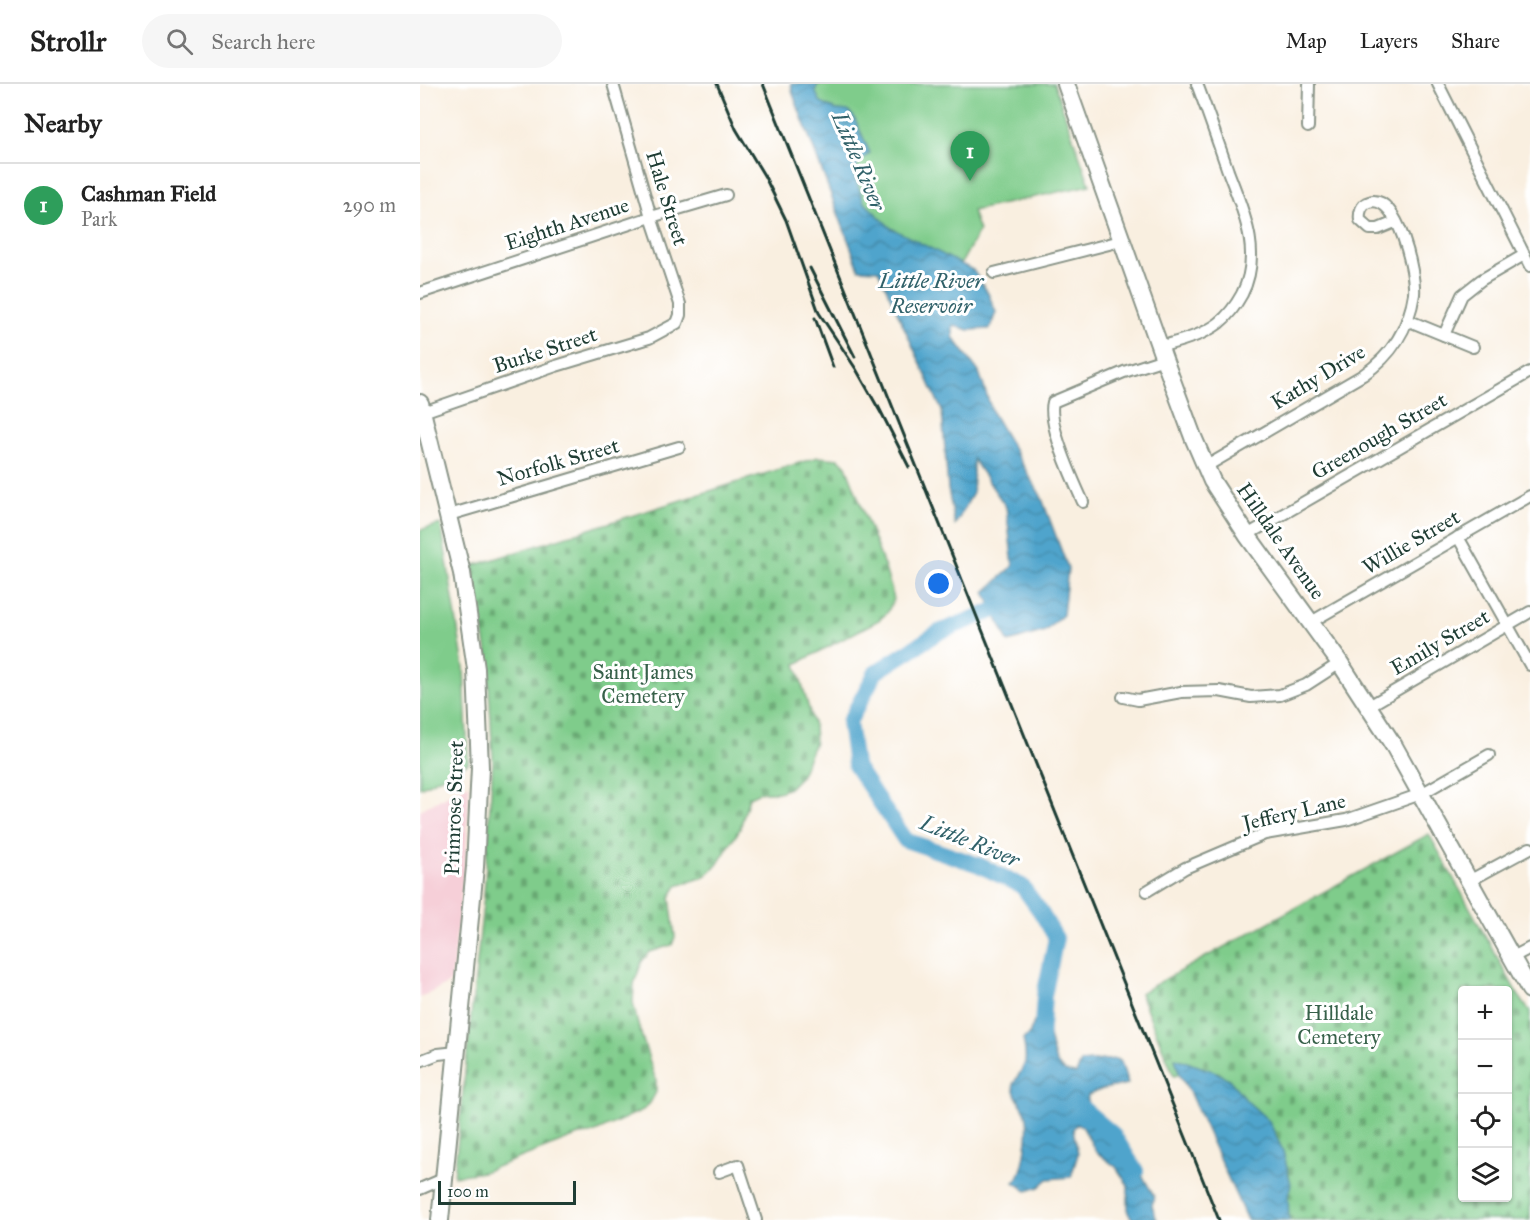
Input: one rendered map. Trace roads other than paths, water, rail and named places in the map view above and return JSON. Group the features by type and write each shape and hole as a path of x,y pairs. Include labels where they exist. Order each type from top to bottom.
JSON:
{"main road":[{"name":"Hilldale Avenue","path":"1069,85 1121,241 1205,467 1220,495 1247,535 1369,706 1421,794 1530,990"},
{"name":"Primrose Street","path":"421,409 462,573 476,669 480,768 475,867 440,1220"}],"street":[{"name":"Hale Street","path":"613,84 651,217 680,304 677,323"},
{"path":"1083,502 1062,451 1051,409 1053,402 1124,372 1205,331 1221,321 1238,300 1248,282 1252,252 1247,224 1197,84"},
{"path":"1308,127 1309,84"},
{"path":"1437,84 1530,266"},
{"name":"Eighth Avenue","path":"420,292 726,195"},
{"name":"Kathy Drive","path":"1205,467 1373,368 1391,351 1407,320 1414,293 1414,274 1410,254 1395,222"},
{"path":"994,273 1121,241"},
{"path":"1444,335 1462,295 1481,280 1524,255"},
{"path":"1407,320 1473,347"},
{"name":"Burke Street","path":"421,409 649,338 677,323"},
{"name":"Greenough Street","path":"1247,535 1530,372"},
{"name":"Norfolk Street","path":"449,515 679,447"},
{"name":"Willie Street","path":"1311,622 1530,496"},
{"path":"1458,537 1530,665"},
{"name":"Emily Street","path":"1369,706 1530,612"},
{"path":"1123,697 1138,700 1181,692 1219,691 1251,696 1280,695 1306,685 1340,663"},
{"name":"Jeffery Lane","path":"1147,891 1185,868 1265,834 1346,820 1421,794 1489,755"},
{"path":"1469,881 1530,848"},
{"path":"1511,958 1530,948"},
{"path":"420,1062 438,1054 457,1052"},
{"path":"719,1172 738,1165 756,1220"},
{"path":"420,1189 443,1179"}],"water":[{"name":"Little River Reservoir","path":"791,84 818,84 815,91 821,103 836,110 848,111 854,117 870,153 859,162 854,175 864,202 891,228 973,270 988,293 996,312 990,329 969,330 953,325 953,337 979,372 993,414 1041,496 1068,568 1063,615 1045,631 1008,642 985,592 1013,566 1006,507 973,459 973,493 955,525 948,489 942,411 878,270 859,269"},
{"path":"1043,1020 1056,1061 1060,1068 1067,1072 1076,1074 1081,1062 1116,1059 1121,1062 1128,1084 1103,1089 1088,1095 1088,1104 1103,1130 1132,1159 1141,1172 1154,1196 1152,1206 1157,1220 1133,1220 1128,1213 1128,1185 1116,1167 1096,1152 1082,1126 1077,1124 1073,1129 1078,1154 1071,1177 1048,1179 1039,1187 1027,1191 1014,1182 1024,1161 1027,1121 1025,1110 1015,1093 1013,1084 1025,1063 1023,1039 1029,1035 1034,1022"},
{"path":"1175,1058 1216,1072 1229,1079 1247,1101 1269,1121 1283,1151 1291,1184 1288,1196 1289,1220 1247,1220 1188,1089 1179,1074"}],"waterway":[{"name":"Little River","path":"1015,602 939,632 876,672 849,722 855,765 905,840 979,865 1022,886 1040,911 1056,938 1044,996 1041,1042"},
{"name":"Little River","path":"1079,1105 1113,1134 1136,1171"}],"railway":[{"path":"717,84 736,129 765,177 786,220 819,313 856,369 881,413"},
{"path":"763,84 1219,1220"},
{"path":"810,268 855,357"},
{"path":"815,318 833,367"},
{"path":"878,406 909,467"}],"place":[{"name":"Cashman Field","path":"970,181"}],"park label":[{"name":"Saint James Cemetery","path":"643,684"},
{"name":"Hilldale Cemetery","path":"1339,1025"}]}
